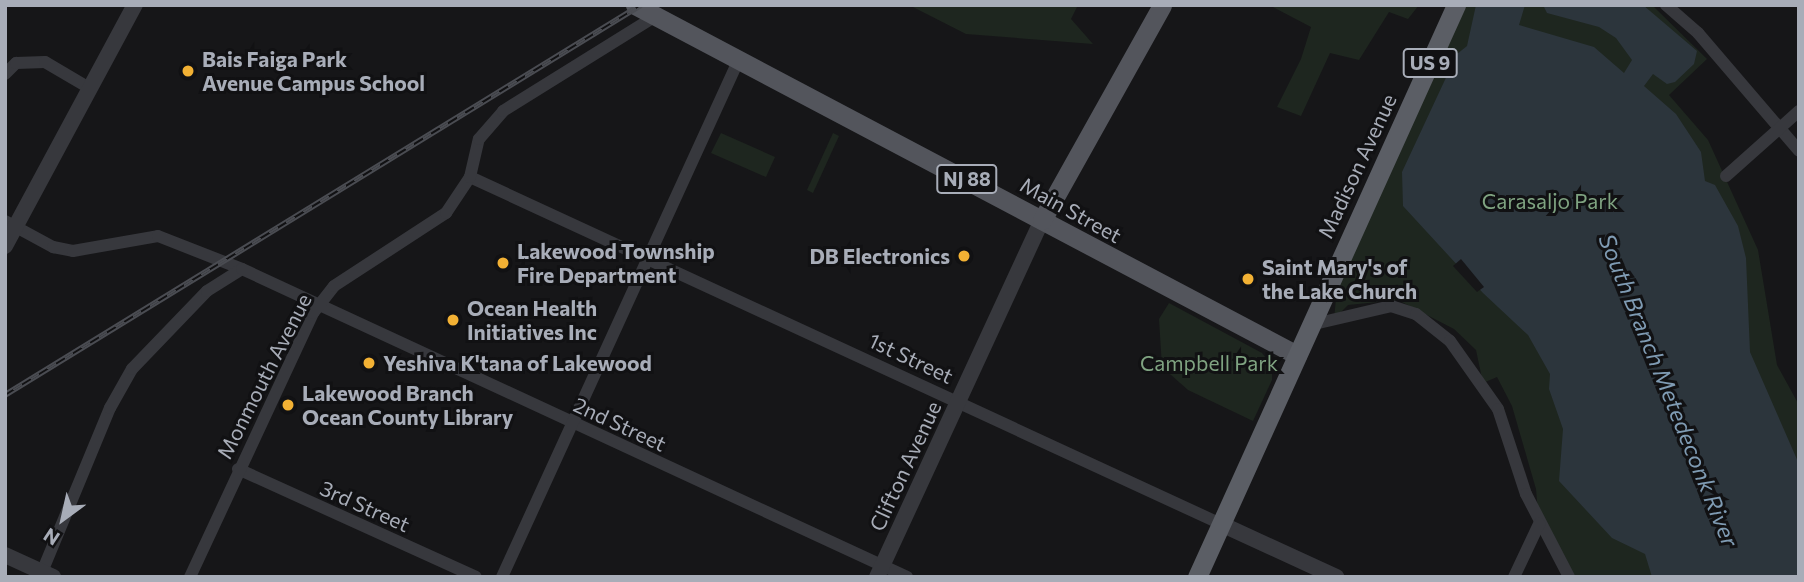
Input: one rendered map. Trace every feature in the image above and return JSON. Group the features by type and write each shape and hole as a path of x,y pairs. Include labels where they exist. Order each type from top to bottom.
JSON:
{"highway":[{"name":"Madison Avenue","path":"1197,577 1456,5"}],"main road":[{"path":"1042,220 1162,5"},
{"name":"Main Street","path":"637,6 1297,355"}],"street":[{"path":"5,246 10,225 91,89 135,5"},
{"path":"1666,5 1698,33 1799,151"},
{"name":"Monmouth Avenue","path":"190,577 238,470 317,307 334,286 432,225 459,199 470,177 479,139 503,111 657,15"},
{"path":"502,577 739,60"},
{"path":"5,74 16,63 46,62 91,89"},
{"path":"1726,176 1799,111"},
{"name":"1st Street","path":"470,177 1336,577"},
{"name":"Clifton Avenue","path":"879,571 1042,220"},
{"path":"10,225 53,247 73,251 158,236 242,270"},
{"path":"5,555 47,574 110,408 132,369 207,291 242,270"},
{"name":"2nd Street","path":"242,270 571,423 879,571 907,577"},
{"path":"1310,325 1391,306 1416,314 1431,324 1466,361 1498,409 1539,524 1569,577"},
{"name":"3rd Street","path":"238,470 476,577"},
{"path":"1514,577 1539,524"}],"green space":[{"path":"909,5 1078,5 1071,19 1093,44 966,34"},
{"path":"1269,5 1419,5 1408,19 1389,12 1359,60 1330,53 1301,116 1277,107 1301,59 1311,27"},
{"name":"Carasaljo Park","path":"1461,5 1652,5 1707,59 1669,95 1708,140 1758,250 1777,365 1799,405 1799,577 1571,577 1539,524 1536,489 1512,406 1497,377 1483,383 1476,350 1454,329 1398,300 1348,305 1334,319 1337,289"},
{"path":"721,133 775,157 766,177 711,153"},
{"path":"833,133 839,136 813,193 807,190"},
{"name":"Campbell Park","path":"1169,303 1262,353 1272,366 1272,380 1253,421 1188,390 1162,367 1159,319"}],"water":[{"name":"Carasaljo Park","path":"1476,5 1525,5 1519,25 1594,47 1624,73 1632,60 1616,38 1599,27 1547,13 1543,5 1643,5 1697,51 1694,64 1675,82 1667,84 1653,74 1644,86 1676,114 1701,152 1705,181 1715,185 1738,226 1746,258 1750,352 1799,464 1799,577 1652,577 1645,554 1612,538 1559,481 1563,429 1549,389 1550,374 1528,335 1483,293 1403,206 1402,172 1457,54 1467,46"}],"pier":[{"path":"1461,259 1484,287 1477,292 1453,266"}],"railway":[{"path":"5,395 641,5"}],"place":[{"name":"Bais Faiga Park Avenue Campus School","path":"188,71"},
{"name":"DB Electronics","path":"964,256"},
{"name":"Lakewood Township Fire Department","path":"503,263"},
{"name":"Saint Mary's of the Lake Church","path":"1248,279"},
{"name":"Ocean Health Initiatives Inc","path":"453,320"},
{"name":"Yeshiva K'tana of Lakewood","path":"369,363"},
{"name":"Lakewood Branch Ocean County Library","path":"288,405"}],"water label":[{"name":"South Branch Metedeconk River","path":"1669,390"}]}
